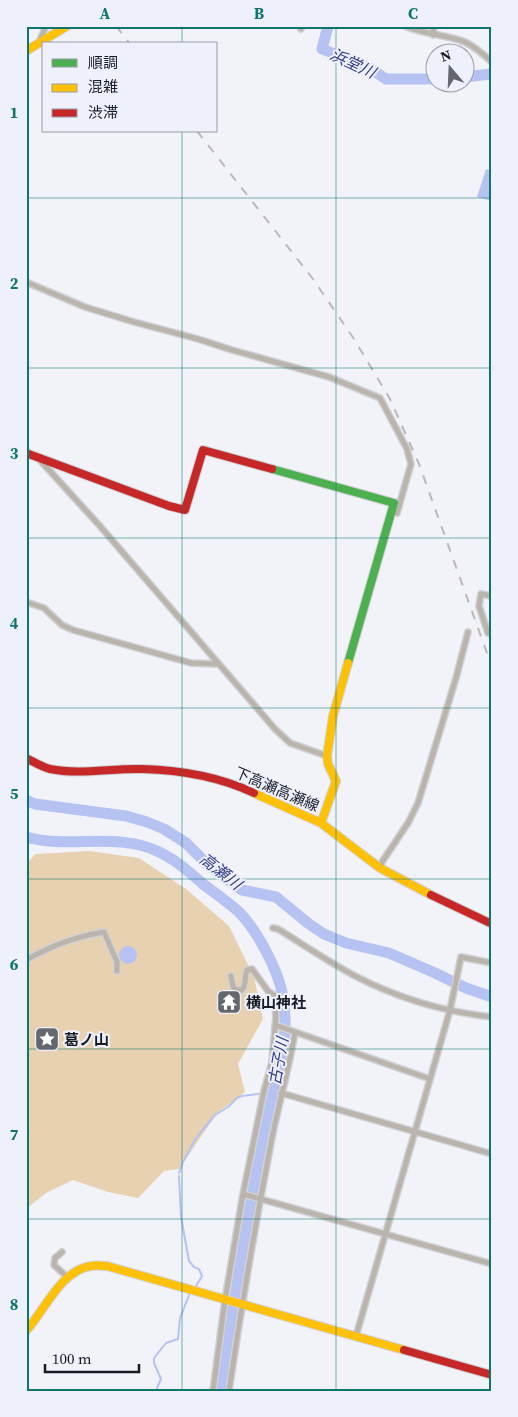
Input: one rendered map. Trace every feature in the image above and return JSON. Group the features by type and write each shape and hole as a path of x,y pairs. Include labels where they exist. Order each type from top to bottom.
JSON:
{"street":[{"path":"38,44 46,26"},
{"path":"26,52 67,26"},
{"path":"405,26 417,32 466,42 491,59"},
{"path":"433,35 434,26"},
{"path":"26,282 85,307 329,376 380,398 406,449 411,464 397,513"},
{"path":"26,453 185,510 203,450 394,503 333,716 327,756 328,764 336,781 320,823"},
{"path":"39,458 275,729 290,743 327,756"},
{"path":"492,596 481,594 479,606 488,633 492,634"},
{"path":"26,602 44,608 62,625 73,630 191,663 218,664"},
{"path":"380,868 418,803 468,632"},
{"name":"下高瀬高瀬線","path":"26,758 49,769 68,771 143,769 196,775 244,788 320,823 380,868 438,899 492,924"},
{"path":"273,928 357,977 397,994 450,1009 492,1017"},
{"path":"26,960 36,954 68,942 91,934 104,932 117,962 117,971"},
{"path":"356,1336 450,1009 461,957 492,963"},
{"path":"213,1391 243,1194 272,1062 276,1016 274,995 268,991 252,969 247,970 245,987 242,990 234,987 232,976"},
{"path":"275,1025 430,1079"},
{"path":"229,1391 260,1198 294,1032"},
{"path":"281,1093 492,1154"},
{"path":"243,1194 492,1264"},
{"path":"62,1252 55,1258 54,1265 67,1277"},
{"path":"26,1331 67,1277 93,1264 107,1266 492,1375"}],"shaded area":[{"path":"89,851 139,858 186,889 229,926 254,977 263,1019 238,1064 245,1092 217,1113 179,1169 164,1171 138,1198 108,1192 73,1180 46,1193 26,1209 26,865 35,854"}],"water":[{"path":"486,169 492,171 492,201 477,197"},
{"path":"128,946 134,949 137,955 134,961 128,964 122,961 119,955 122,949"}],"waterway":[{"name":"浜堂川","path":"328,26 322,49 368,67 386,79 426,79"},
{"name":"浜堂川","path":"476,76 490,74"},
{"name":"高瀬川","path":"26,800 35,804 126,816 164,829 186,843 208,865 242,890 276,897 324,934 346,943 389,953 466,988 492,997"},
{"name":"古子川","path":"26,837 59,842 125,842 141,845 164,854 182,866 246,919 259,938 276,972 285,1010 283,1047 257,1169 220,1391"},
{"path":"179,1173 196,1138 215,1115 242,1096 273,1092"},
{"path":"179,1176 181,1217 189,1261 194,1267 199,1269 202,1276 195,1288"},
{"path":"157,1388 161,1379 154,1363 154,1358 166,1343 178,1339 180,1318 190,1293"}],"railway":[{"path":"116,26 128,42"},
{"path":"198,132 313,279 354,339 390,399 419,464 492,667"}],"traffic: fast":[{"path":"272,469 394,503 348,663"}],"traffic: slow":[{"path":"26,51 67,26"},
{"path":"321,823 336,781 328,764 327,756 333,716 348,663"},
{"path":"254,793 321,823 380,868 431,895"},
{"path":"26,1331 54,1292 71,1275 80,1269 91,1266 107,1266 404,1350"}],"traffic: jam":[{"path":"26,453 169,506 185,510 203,450 272,469"},
{"path":"26,758 41,766 61,771 142,769 185,773 241,787 254,793"},
{"path":"431,895 492,924"},
{"path":"404,1350 492,1375"}],"place":[{"name":"横山神社","path":"229,1002"},
{"name":"葛ノ山","path":"47,1039"}]}
